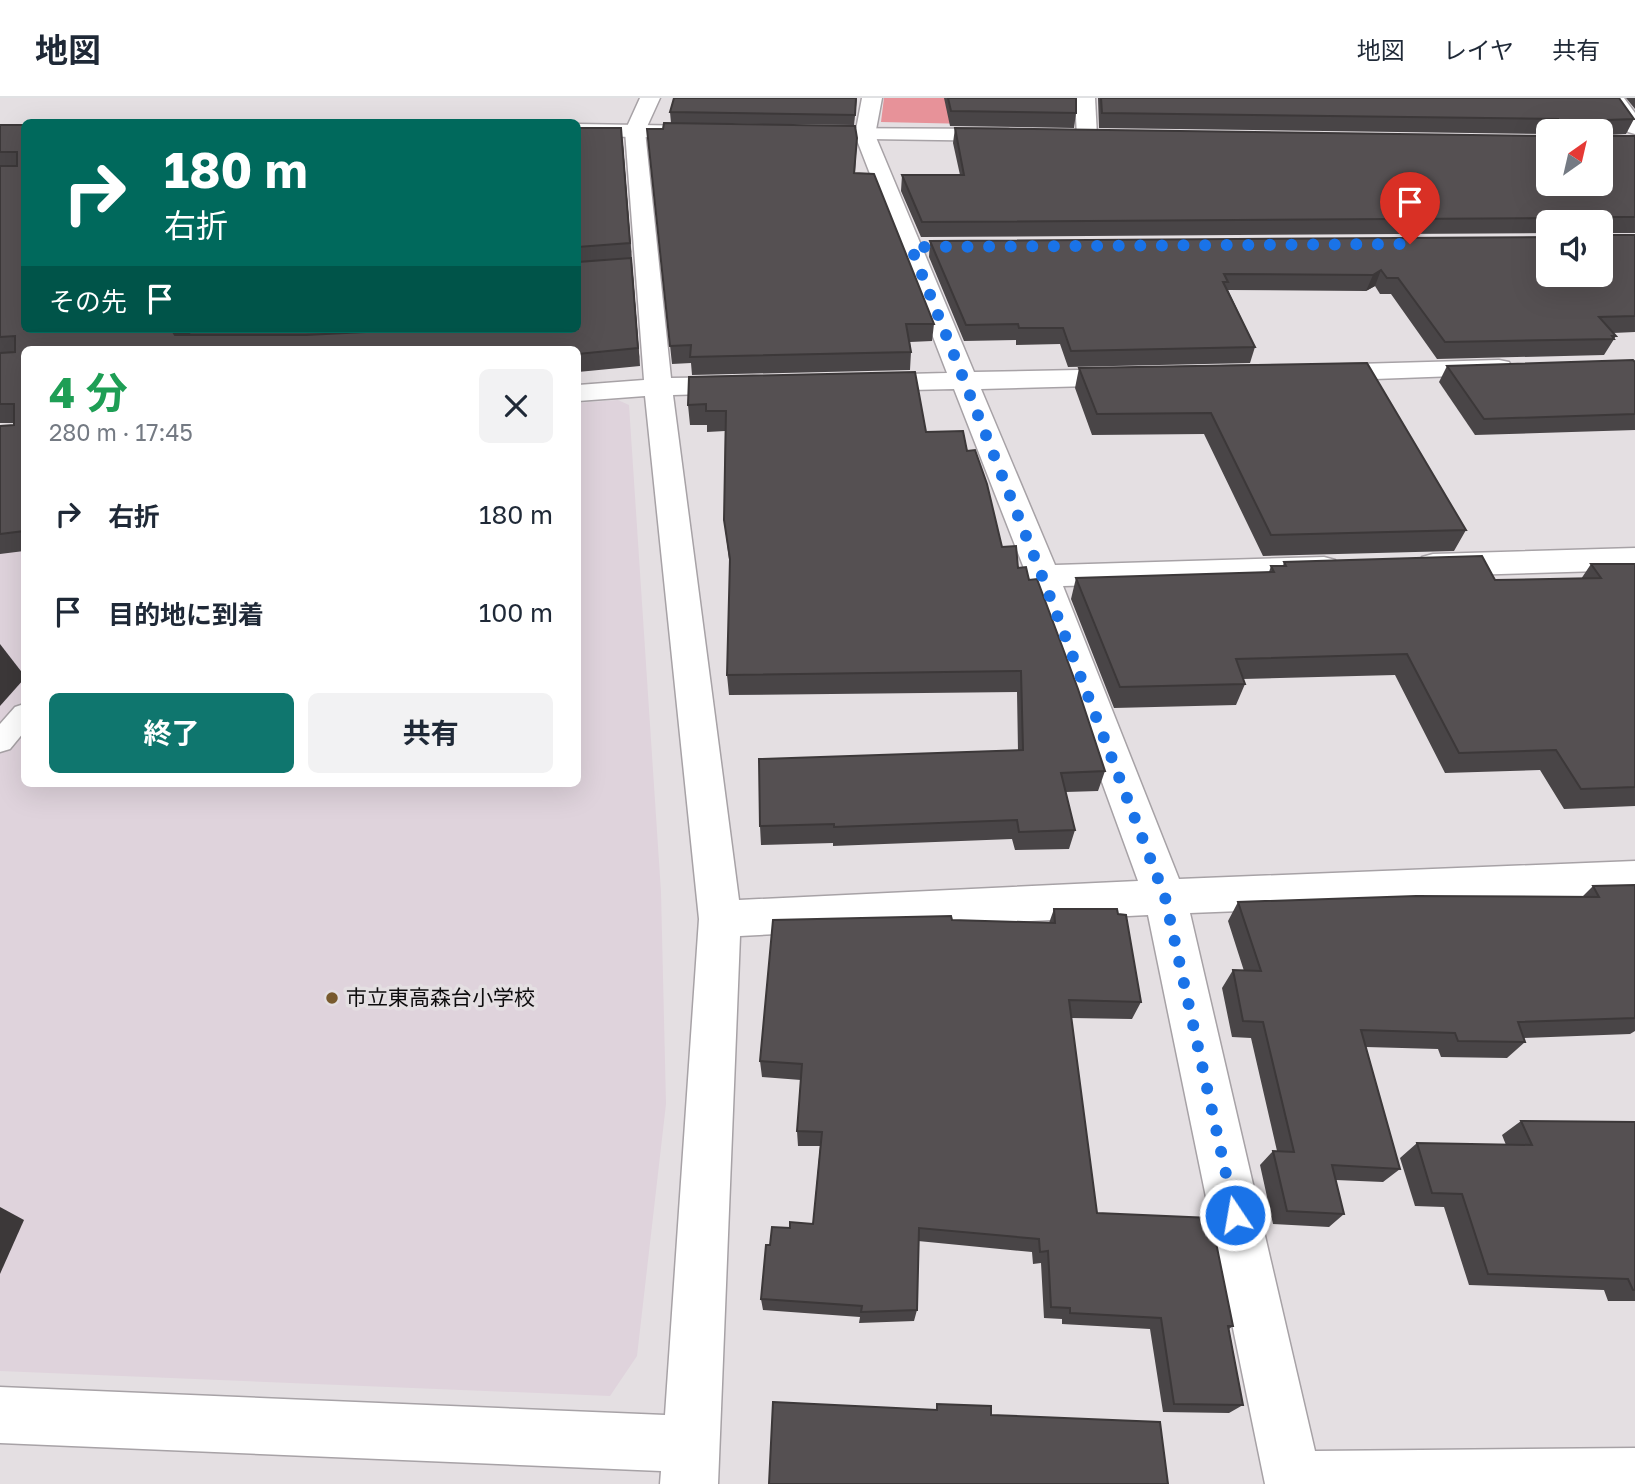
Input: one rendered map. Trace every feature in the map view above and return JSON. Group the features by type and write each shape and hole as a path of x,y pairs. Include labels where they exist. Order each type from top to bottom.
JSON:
{"street":[{"path":"872,98 865,135 925,247 963,381 1042,576 1165,897 1293,1482 1635,1477"},
{"path":"1060,135 1094,136 1085,98"},
{"path":"1614,98 1631,138"},
{"path":"0,1415 691,1464 720,919 658,387 640,267 643,114"},
{"path":"581,129 643,114 716,132"},
{"path":"784,133 1032,135"},
{"path":"1292,373 1525,368"},
{"path":"838,384 1155,377"},
{"path":"581,393 658,387 769,385"},
{"path":"1401,566 1635,559"},
{"path":"1042,576 1359,567"},
{"path":"720,919 1635,878"}],"lane":[{"path":"0,742 21,718"}],"shaded area":[{"path":"884,98 969,98 971,124 881,122"},
{"name":"市立東高森台小学校","path":"618,400 629,405 661,892 666,1104 637,1356 610,1396 0,1371 0,447 21,445 21,787 581,787 581,403"}],"building":[{"path":"674,98 856,98 855,115 670,112"},
{"path":"948,98 1076,98 1076,113 951,111"},
{"path":"1101,98 1619,98 1634,119 1614,120 1102,113"},
{"path":"664,123 855,126 857,138 854,173 874,174 934,324 906,324 911,352 690,357 691,345 670,346 647,129 663,129"},
{"path":"0,125 21,125 21,333 581,333 581,262 631,258 638,348 581,354 581,346 21,346 21,531 0,534 0,426 14,425 14,404 0,404 0,353 15,352 15,336 0,337 0,166 17,166 17,152 0,152"},
{"path":"581,128 621,128 630,243 581,247"},
{"path":"955,128 1536,136 1536,196 1614,196 1614,136 1635,136 1635,217 1613,217 1613,210 1536,210 1536,218 922,222 902,175 964,175"},
{"path":"1613,235 1635,235 1635,316 1599,317 1616,336 1612,336 1614,339 1445,342 1398,278 1387,278 1381,270 1373,275 1224,274 1228,282 1223,282 1255,347 1071,351 1063,328 1019,328 1018,324 966,325 930,241 1536,237 1536,287 1613,287"},
{"path":"1633,360 1635,414 1484,419 1447,366"},
{"path":"1367,363 1466,530 1271,535 1211,413 1097,414 1079,368"},
{"path":"915,372 926,432 963,431 967,451 975,450 987,484 1002,547 1016,546 1018,568 1026,567 1029,580 1037,579 1078,689 1105,771 1061,773 1075,830 1019,832 1017,820 834,827 834,824 760,826 759,759 1023,750 1021,671 727,675 730,559 724,520 726,411 706,411 706,404 688,405 689,377"},
{"path":"1482,556 1495,580 1601,578 1591,564 1635,564 1635,787 1581,789 1556,750 1459,753 1407,654 1236,659 1245,684 1120,687 1076,578 1274,572 1271,566 1286,566 1284,562"},
{"path":"1635,885 1635,1018 1518,1022 1525,1042 1458,1041 1455,1033 1361,1030 1400,1169 1332,1165 1344,1214 1287,1211 1273,1151 1294,1152 1263,1022 1243,1021 1233,970 1261,971 1238,902 1416,896 1599,897 1593,886"},
{"path":"1054,909 1117,909 1118,914 1126,915 1141,1002 1069,1000 1097,1213 1211,1218 1233,1326 1228,1326 1243,1405 1174,1404 1161,1318 1070,1313 1070,1308 1051,1307 1048,1251 1040,1252 1039,1239 919,1228 917,1310 861,1312 862,1306 761,1299 766,1245 770,1245 772,1227 790,1228 790,1222 813,1224 822,1132 797,1131 802,1064 760,1061 773,920 951,916 952,920 1055,923"},
{"path":"1521,1121 1635,1122 1635,1290 1628,1279 1488,1274 1462,1194 1432,1193 1417,1143 1532,1145"},
{"path":"773,1402 937,1410 937,1404 991,1406 991,1415 1160,1422 1168,1484 769,1484"}],"place":[{"name":"市立東高森台小学校","path":"332,998"}],"route":[{"path":"1235,1215 1165,897 1042,576 911,247 1410,244"}]}
